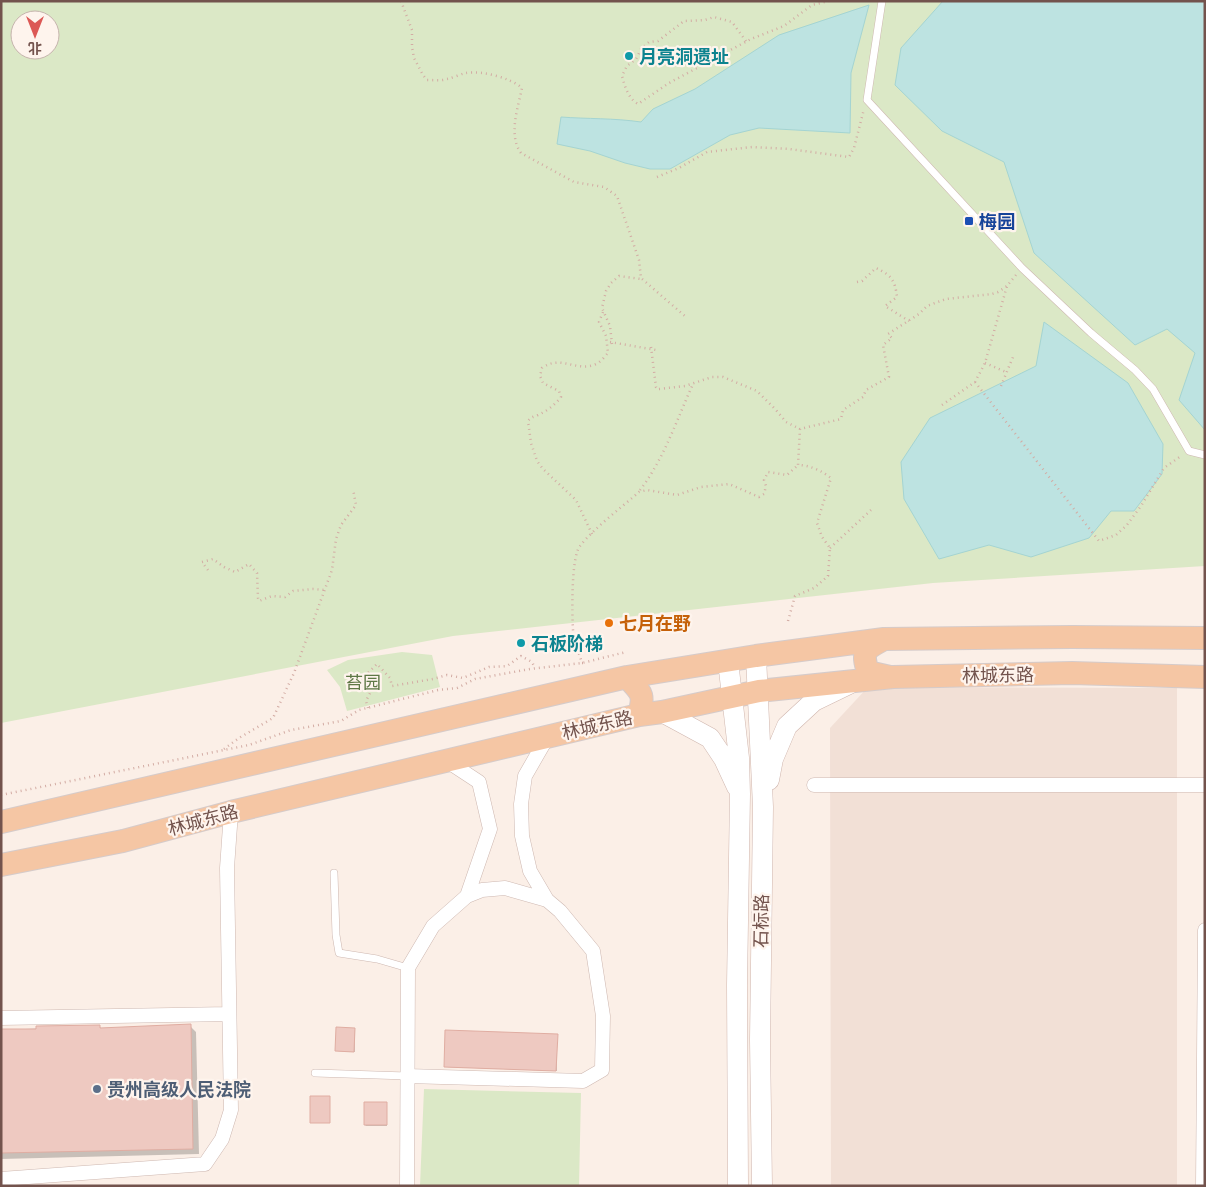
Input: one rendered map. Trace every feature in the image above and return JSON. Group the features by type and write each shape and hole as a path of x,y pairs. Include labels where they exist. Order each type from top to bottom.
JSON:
{"main road":[{"path":"1,822 627,677 756,656 884,639 1205,638"},
{"path":"884,639 868,647 864,659 868,672 893,677"},
{"name":"石标路","path":"756,656 763,807 760,1040 762,1186"},
{"name":"石标路","path":"728,661 739,758 740,794 738,1186"},
{"name":"林城东路","path":"1,865 123,841 231,812 639,715 759,692 893,677 1072,673 1205,677"},
{"path":"627,677 641,693 642,702 639,715"},
{"path":"763,807 773,759 787,726 814,701 857,680"},
{"path":"662,712 710,738 724,759 740,794"},
{"path":"739,758 761,757"}],"street":[{"path":"407,1076 582,1081 602,1070 603,1016 593,951 560,911 547,900 530,871 522,836 521,804 525,776 548,736"},
{"path":"447,761 479,782 490,829 467,896"},
{"path":"814,785 1205,785"},
{"path":"1,1179 205,1164 222,1139 231,1110 226,868 231,812"},
{"path":"407,1186 408,968 433,926 467,896 482,890 505,888 547,900"},
{"path":"1203,1186 1205,930"},
{"path":"1,1018 229,1014"}],"lane":[{"path":"882,1 867,100 1022,268 1090,333 1135,370 1153,389 1189,451 1205,455"},
{"path":"334,873 336,935 339,953 377,959 408,968"},
{"path":"315,1073 407,1076"}],"path":[{"path":"401,1 412,30 414,58 427,80 445,80 467,73 490,75 509,79 517,83 522,88 514,133 517,147 521,153 574,182 604,187 617,196 639,260 641,278 686,317"},
{"path":"746,41 732,22 714,17 704,20 684,21 658,41 649,42 627,66 622,76 627,92 632,101 638,104 669,83 746,41 784,26 812,5 829,1"},
{"path":"657,177 679,168 707,152 752,146 789,149 848,158 854,148 867,100"},
{"path":"857,282 862,281 876,268 889,274 896,288 896,297 885,306 908,321"},
{"path":"651,349 656,386 659,389 679,387 712,377 723,377 757,391 786,422 800,429 841,419 843,410 863,397 866,390 890,378 883,345 892,338 888,334 927,306 946,299 998,292 1007,286 1022,268"},
{"path":"644,281 631,276 617,277 606,291 602,308 610,326 611,343 656,350"},
{"path":"942,405 975,382 985,363 1007,286"},
{"path":"592,534 576,500 542,469 537,461 531,443 528,421 531,417 538,416 555,405 561,397 559,391 543,384 540,376 542,368 549,363 558,361 578,366 596,364 608,353 606,336 599,322 603,312"},
{"path":"1001,386 1013,357"},
{"path":"985,363 1006,372"},
{"path":"975,382 1099,541 1116,535 1127,525 1164,468 1189,451"},
{"path":"582,663 573,630 575,556 579,547 639,492 648,479 694,383"},
{"path":"639,492 647,490 677,495 701,487 729,484 759,497 764,494 766,486 764,480 768,472 788,475 798,465 800,429"},
{"path":"788,621 795,596 814,588 828,576 830,548 822,537 817,523 831,478 823,471 798,465"},
{"path":"223,750 273,718 294,673 325,590 332,570 336,539 342,525 356,505 353,489"},
{"path":"830,548 871,510"},
{"path":"208,570 202,562 213,559 224,568 235,572 249,564 257,573 258,598 260,601 272,596 285,597 293,591 325,590"},
{"path":"1,795 249,745 292,730 341,721 359,710 438,690 457,688 475,679 535,668 582,663 626,652"},
{"path":"368,708 366,701 370,693 363,682 368,673 377,664 390,678 392,686 447,675 464,678 489,667 507,666 521,656 532,662 535,668"}],"shaded area":[{"path":"868,687 1177,688 1177,1186 831,1186 830,728"}],"green space":[{"path":"1,1 1205,1 1205,566 933,583 453,636 1,723"},
{"name":"苔园","path":"402,652 432,655 440,687 347,711 340,687 327,670 348,660"},
{"path":"424,1089 581,1093 579,1186 420,1186"}],"water":[{"path":"943,1 1205,1 1205,430 1179,400 1195,353 1167,329 1135,345 1034,253 1004,162 942,131 895,85 901,48"},
{"path":"869,5 851,73 850,133 759,128 730,135 670,169 650,169 590,151 557,144 561,117 641,122 653,109 695,89 779,35"},
{"path":"1044,322 1128,383 1163,444 1162,474 1134,511 1111,511 1089,538 1031,557 989,545 939,559 904,499 901,462 930,418 1036,366"}],"building":[{"name":"贵州高级人民法院","path":"191,1024 193,1149 1,1153 1,1029 36,1029 36,1026 100,1025 100,1028"},
{"path":"336,1027 355,1028 354,1052 335,1051"},
{"path":"445,1030 558,1034 556,1071 444,1067"},
{"path":"310,1096 330,1096 330,1123 310,1123"},
{"path":"364,1102 387,1102 387,1125 364,1125"}],"place":[{"name":"月亮洞遗址","path":"629,56"},
{"name":"梅园","path":"969,221"},
{"name":"七月在野","path":"609,623"},
{"name":"石板阶梯","path":"521,643"},
{"name":"贵州高级人民法院","path":"97,1089"}]}
